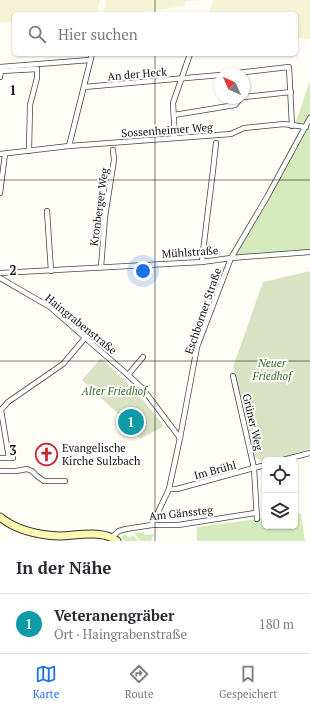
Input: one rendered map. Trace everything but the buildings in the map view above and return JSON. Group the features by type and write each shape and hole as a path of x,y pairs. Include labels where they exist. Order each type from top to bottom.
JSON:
{"street":[{"path":"69,146 91,56"},
{"path":"189,56 180,79 214,76"},
{"path":"0,67 90,60"},
{"path":"0,77 1,71 37,68 38,78 30,104 29,151"},
{"path":"250,72 289,68 292,126"},
{"name":"An der Heck","path":"84,87 180,79 173,103 175,138"},
{"path":"250,96 291,92"},
{"path":"174,115 236,104"},
{"name":"Eschborner Straße","path":"152,525 169,489 197,347 231,258 267,197 310,118"},
{"name":"Sossenheimer Weg","path":"2,154 69,146 231,134 244,128 284,124 306,127"},
{"path":"202,262 216,143"},
{"name":"Kronberger Weg","path":"101,266 105,217 114,160 113,150"},
{"path":"0,193 2,154"},
{"path":"47,211 51,271"},
{"name":"Mühlstraße","path":"0,273 51,271 101,266 202,262 231,258 310,252"},
{"name":"Haingrabenstraße","path":"0,278 50,307 128,375 143,389 180,438"},
{"path":"0,458 11,458 1,410 8,402 20,396 34,383 63,364 85,338"},
{"path":"128,375 143,357"},
{"name":"Grüner Weg","path":"233,376 254,468 255,513 257,519"},
{"path":"293,457 310,452"},
{"name":"Im Brühl","path":"169,489 177,489 262,466"},
{"path":"0,471 27,469 32,471 44,481 65,481"},
{"name":"Am Gänssteg","path":"114,539 118,531 126,529 152,525 178,525 255,513"},
{"path":"0,517 10,524 28,532 59,536 99,534 114,539"}],"shaded area":[{"path":"0,0 100,0 97,12 12,12 12,21 0,23"},
{"path":"106,0 208,0 186,1 184,6 145,12 103,12"},
{"path":"214,0 310,0 310,40 298,37 298,12 209,12"}],"green space":[{"path":"310,81 310,115 306,123 295,124"},
{"path":"306,127 310,127 310,252 231,258"},
{"name":"Neuer Friedhof","path":"310,271 310,449 284,457 262,457 262,462 254,456 233,367 263,282"},
{"name":"Alter Friedhof","path":"101,358 140,396 164,426 140,439 131,426 82,380"},
{"path":"298,514 301,514 305,541 197,541 197,527 262,518 262,529 298,529"},
{"path":"144,532 144,535 154,534 151,541 140,541 134,533"},
{"path":"123,535 128,537 134,536 138,541 124,541 122,538"}],"place":[{"name":"Veteranengräber","path":"131,422"},
{"name":"Evangelische Kirche Sulzbach","path":"47,454"}]}
